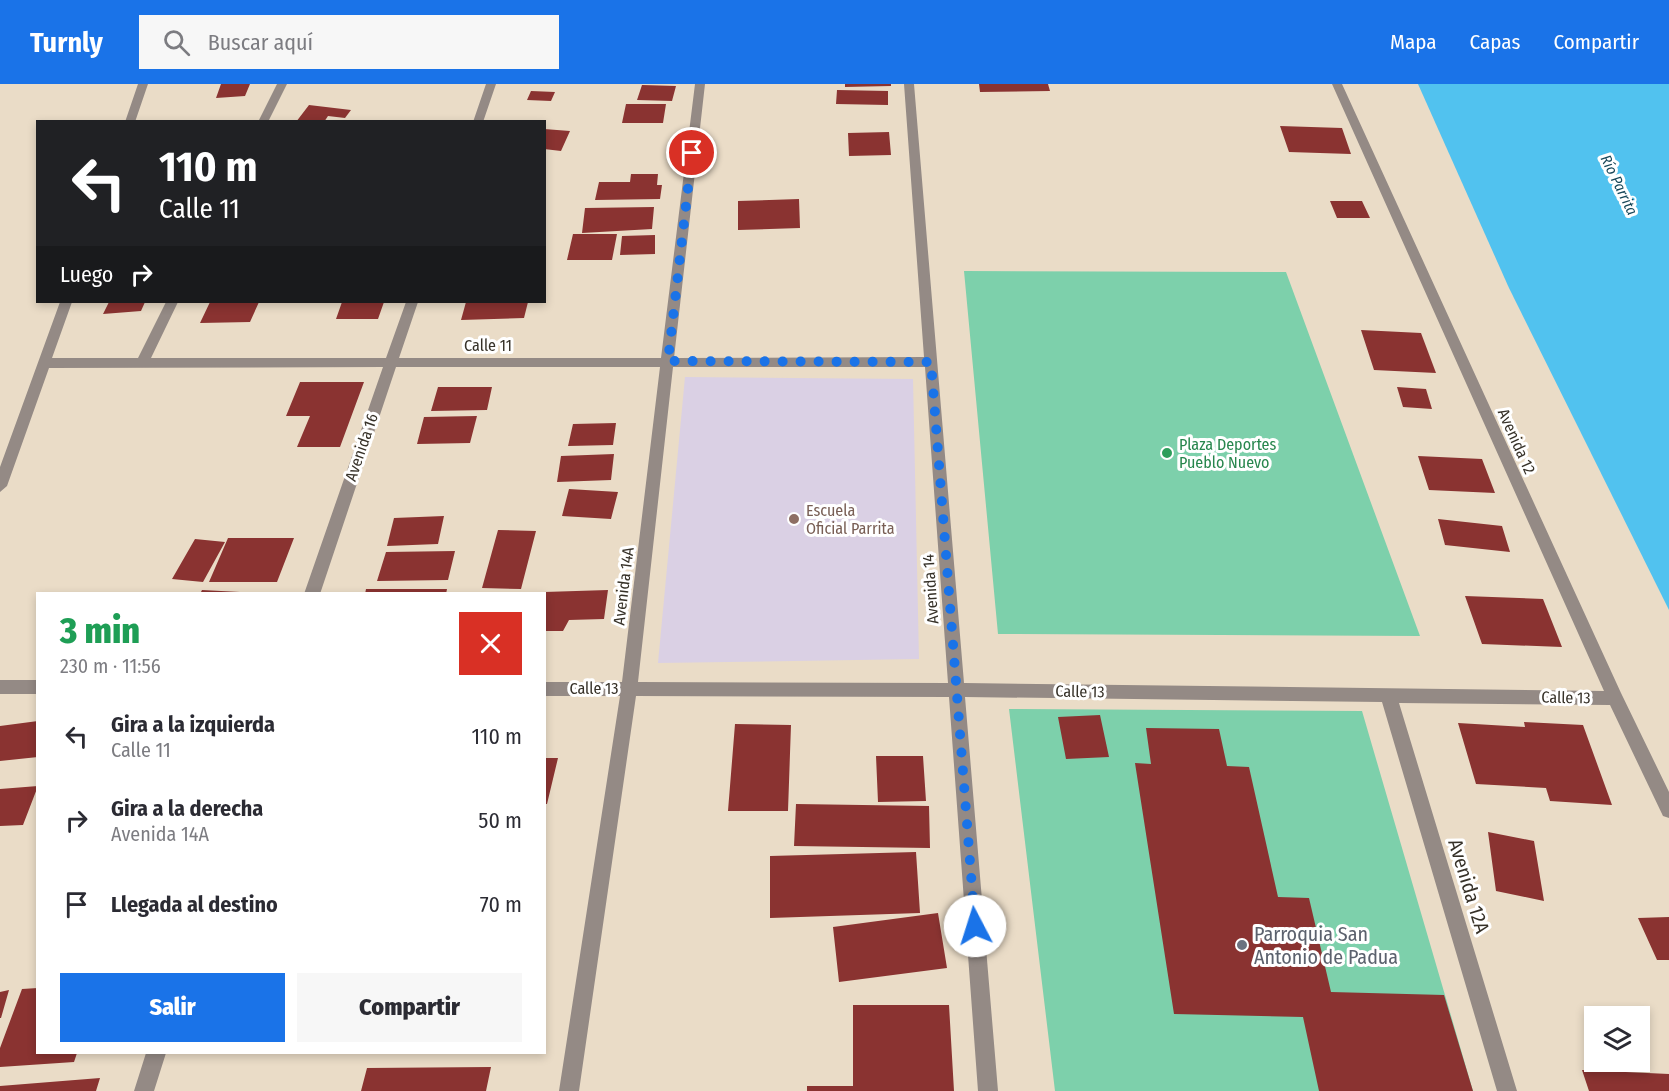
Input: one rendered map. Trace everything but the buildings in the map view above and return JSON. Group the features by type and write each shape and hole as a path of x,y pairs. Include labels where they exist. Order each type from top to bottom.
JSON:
{"street":[{"path":"131,120 143,84"},
{"path":"264,120 282,84"},
{"path":"479,120 492,84"},
{"name":"Avenida 14A","path":"569,1091 629,688 700,84"},
{"name":"Avenida 14","path":"909,84 988,1091"},
{"name":"Avenida 12","path":"1337,84 1615,698 1669,810"},
{"path":"0,486 66,303"},
{"path":"142,363 172,303"},
{"name":"Avenida 16","path":"313,592 412,303"},
{"name":"Calle 11","path":"44,363 931,362"},
{"path":"0,687 36,687"},
{"name":"Calle 13","path":"546,689 956,690 1615,698"},
{"name":"Avenida 12A","path":"1388,694 1507,1091"},
{"path":"144,1091 156,1054"}],"shaded area":[{"name":"Escuela Oficial Parrita","path":"685,377 913,379 919,659 658,663"}],"green space":[{"name":"Plaza Deportes Pueblo Nuevo","path":"964,271 1286,272 1420,636 998,634"},
{"path":"1009,709 1362,711 1473,1091 1055,1091"}],"water":[{"name":"Río Parrita","path":"1418,84 1669,84 1669,610 1509,288"}],"place":[{"name":"Plaza Deportes Pueblo Nuevo","path":"1167,453"},
{"name":"Escuela Oficial Parrita","path":"794,519"},
{"name":"Parroquia San Antonio de Padua","path":"1242,945"}],"route":[{"path":"692,153 668,361 931,362 975,926"}]}
